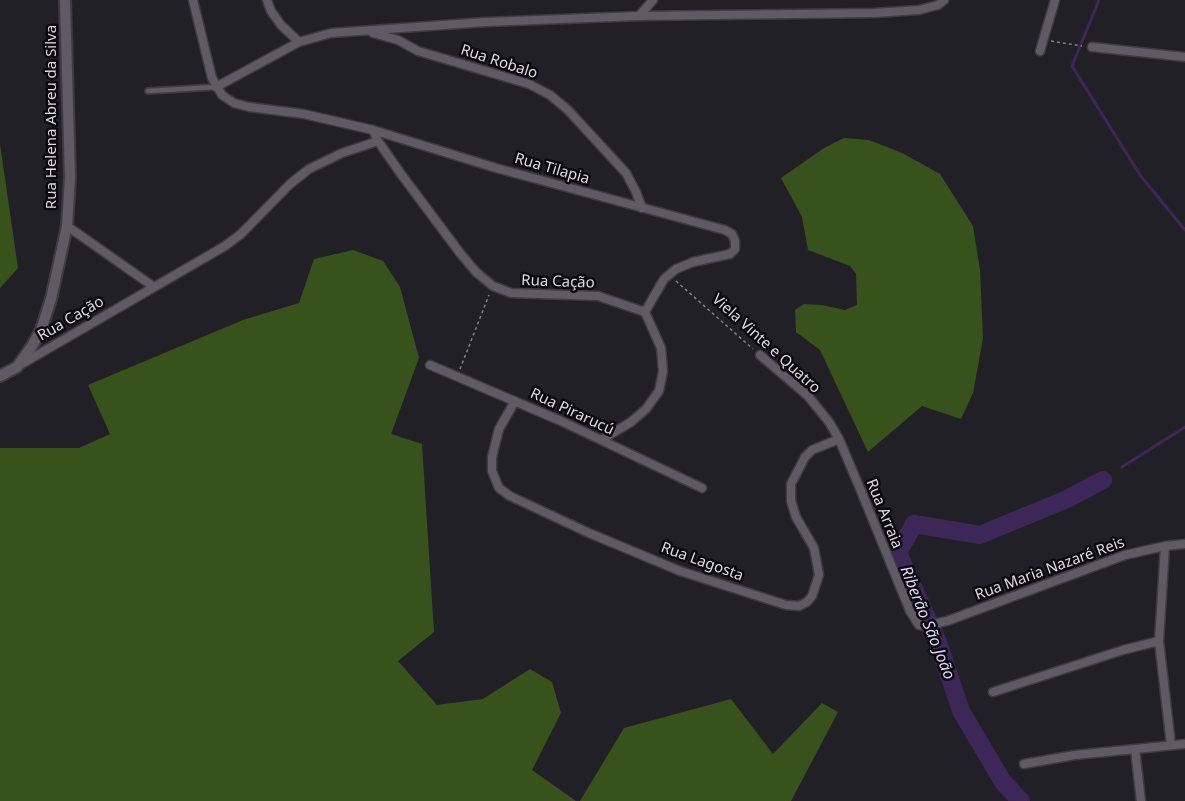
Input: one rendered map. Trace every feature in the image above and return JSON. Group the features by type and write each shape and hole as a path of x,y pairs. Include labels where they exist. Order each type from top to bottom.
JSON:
{"street":[{"name":"Rua Helena Abreu da Silva","path":"17,367 40,330 51,299 67,226 70,178 65,0"},
{"path":"192,0 216,87 299,42 331,33 475,23 639,16 874,13 919,10 944,0"},
{"path":"267,0 281,25 299,42"},
{"path":"639,16 653,0"},
{"path":"1040,51 1055,0"},
{"name":"Rua Robalo","path":"366,32 398,40 418,51 529,84 550,95 568,110 626,173 642,208"},
{"path":"1089,47 1185,57"},
{"name":"Rua Tilapia","path":"216,87 222,95 234,103 304,114 373,130 725,230 732,234 735,249 730,254 693,262 668,274"},
{"name":"Rua Cação","path":"373,130 378,141 460,253 476,272 493,286 511,293 598,296 645,312"},
{"name":"Rua Cação","path":"17,367 225,246 241,234 290,184 309,169 342,153 378,141"},
{"path":"67,226 154,287"},
{"path":"601,440 631,422 646,409 659,391 663,371 662,348 645,312 668,274"},
{"name":"Viela Vinte e Quatro","path":"760,355 808,396 829,422 838,439"},
{"name":"Rua Pirarucú","path":"430,365 515,401 702,488"},
{"path":"0,376 17,367"},
{"name":"Rua Lagosta","path":"515,401 499,429 492,457 492,471 499,488 510,496 579,528 680,571 786,605 799,606 807,602 812,596 819,575 814,548 796,517 791,501 791,484 805,457 812,450 838,439"},
{"name":"Rua Arraia","path":"838,439 914,619 919,625 925,626"},
{"name":"Rua Maria Nazaré Reis","path":"925,626 947,621 1125,555 1185,544"},
{"path":"1165,546 1159,641 1171,746"},
{"path":"993,692 1113,653 1159,641"},
{"path":"1024,764 1075,755 1185,744"},
{"path":"1135,749 1141,801"}],"lane":[{"path":"148,91 216,87"}],"path":[{"path":"1043,40 1089,47"},
{"name":"Viela Vinte e Quatro","path":"668,274 760,355"},
{"path":"458,376 493,286"}],"green space":[{"path":"844,138 869,140 902,153 940,174 973,226 980,270 983,338 973,393 961,419 922,406 868,452 820,350 796,332 795,310 804,304 845,310 857,305 856,274 850,266 808,250 802,217 781,178 824,148"},
{"path":"0,144 18,268 0,288"},
{"path":"353,250 383,261 400,287 419,358 391,434 422,444 434,632 398,661 437,705 483,699 530,669 552,682 561,713 532,770 576,801 0,801 0,448 79,448 110,434 88,385 243,320 299,303 314,259"},
{"path":"731,699 773,754 822,703 838,712 791,801 580,801 624,728"}],"waterway":[{"path":"1099,0 1072,66 1140,175 1185,230"},
{"path":"1122,467 1185,427"},
{"name":"Riberão São João","path":"1021,801 1003,782 961,711 939,645 898,553 914,524 980,535 1067,499 1103,480"}]}
